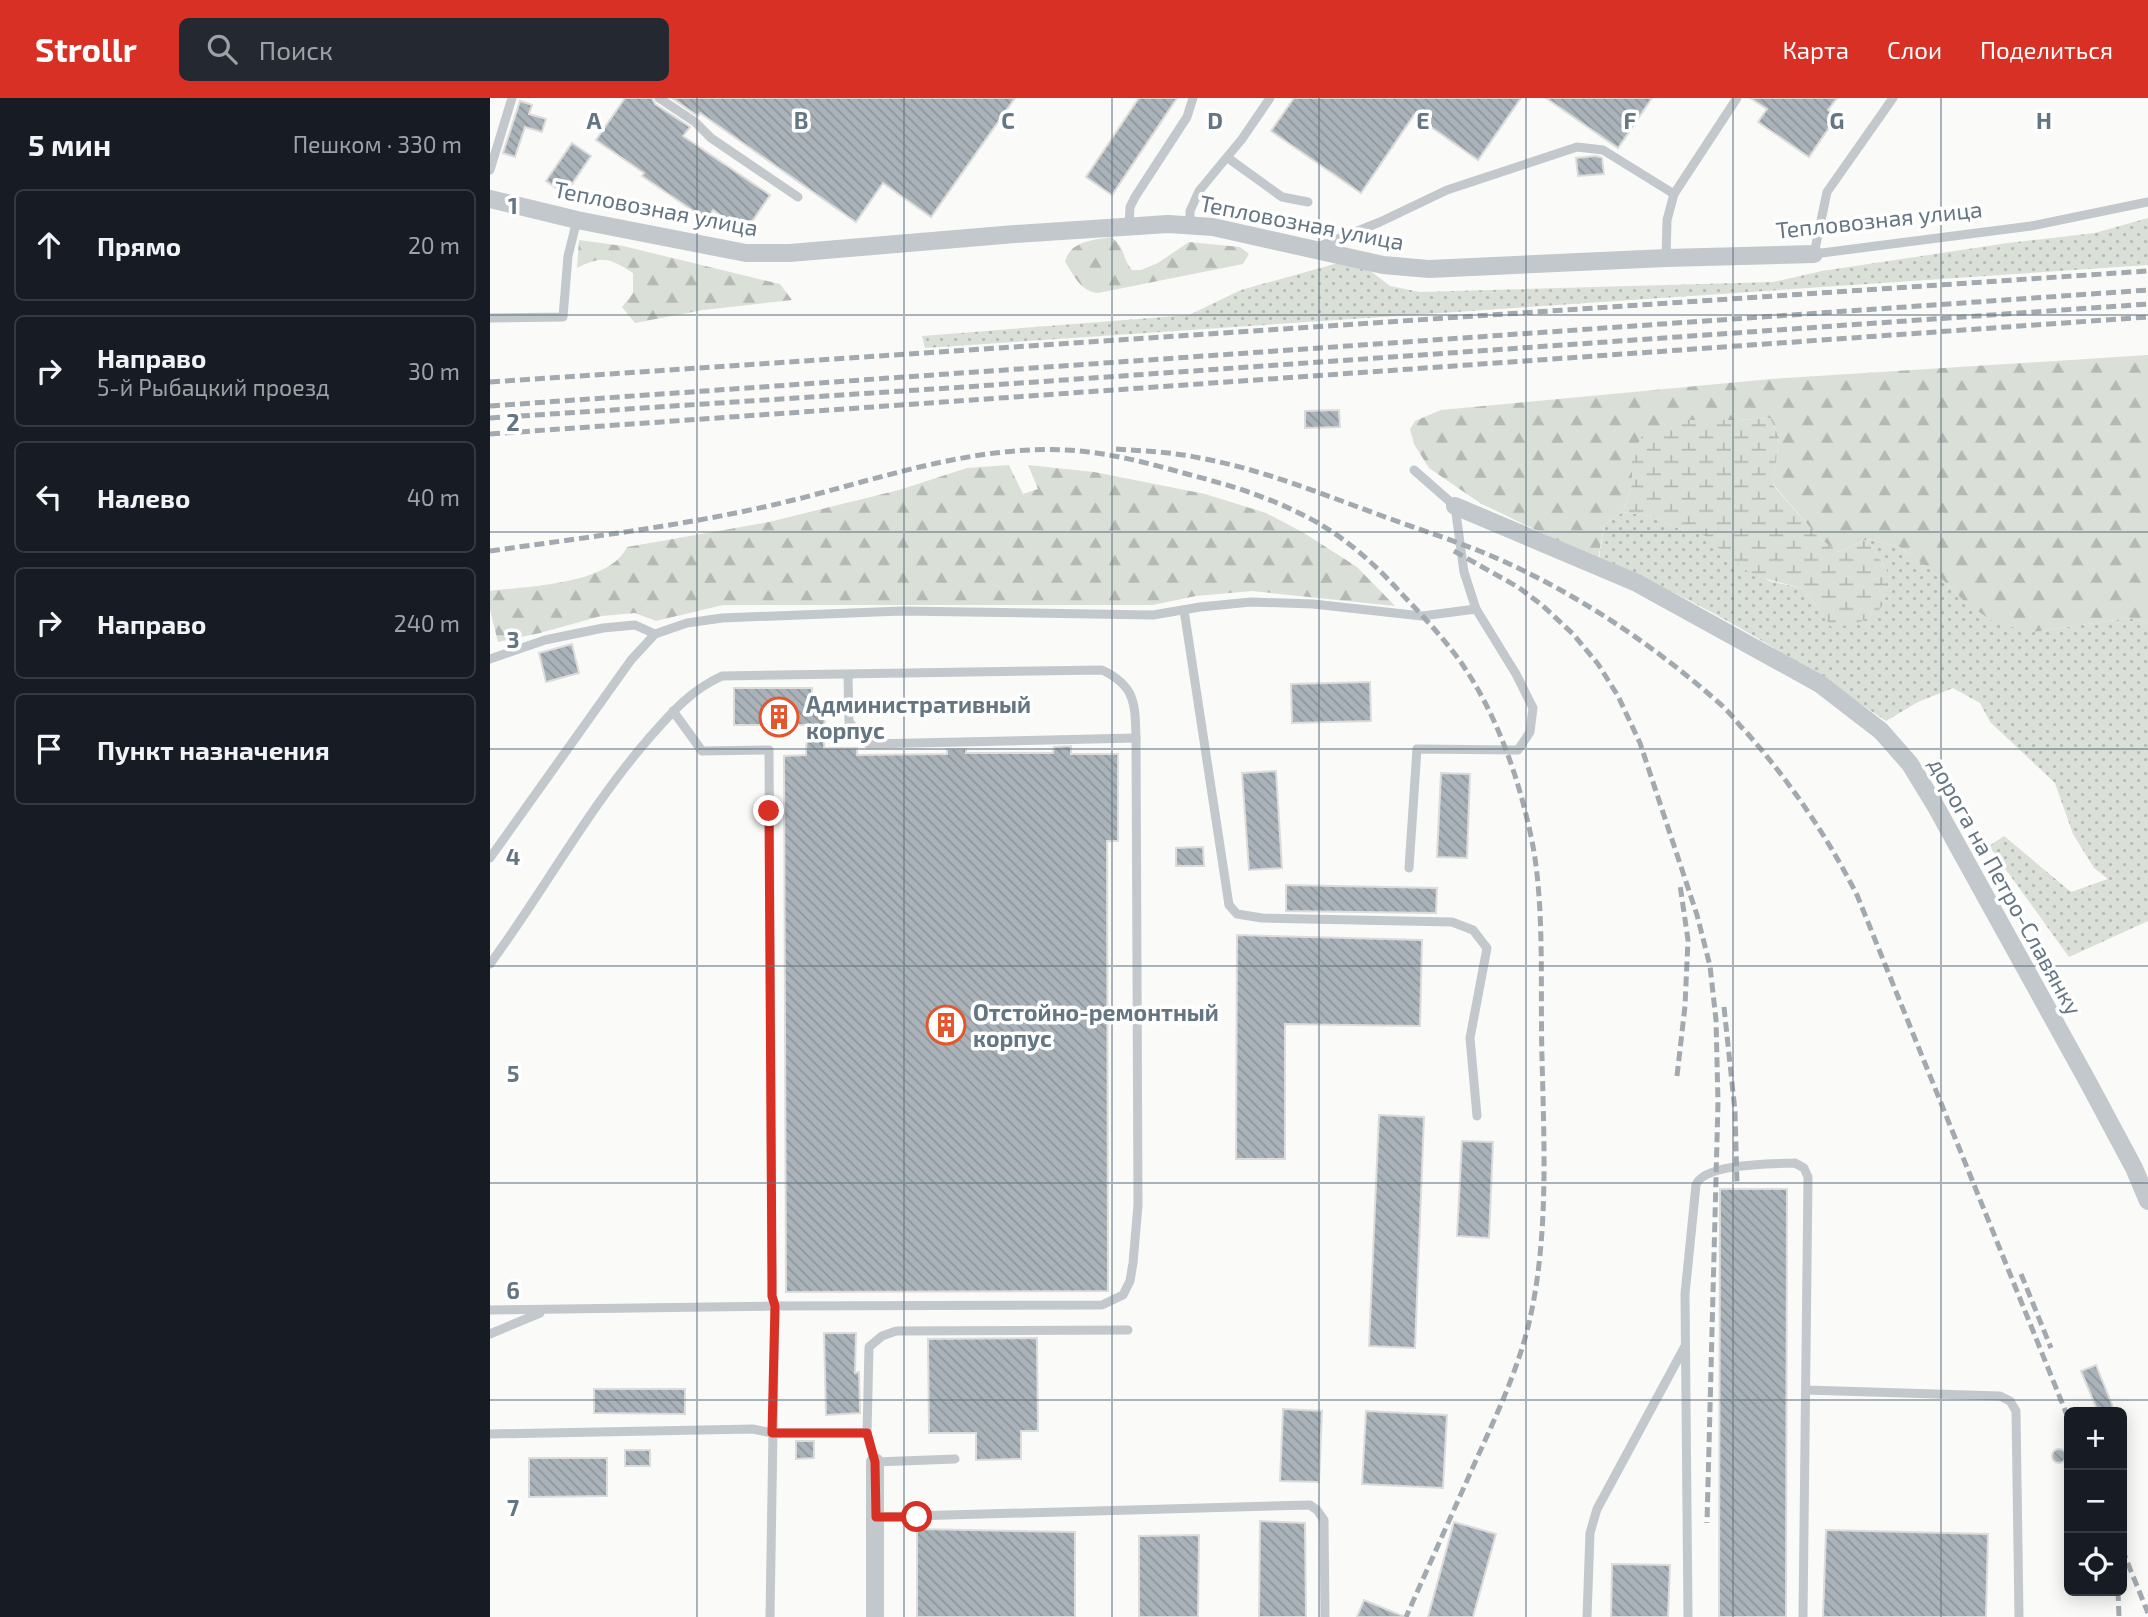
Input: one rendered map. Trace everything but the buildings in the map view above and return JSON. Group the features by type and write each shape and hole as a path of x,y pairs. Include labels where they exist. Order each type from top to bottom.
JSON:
{"street":[{"name":"Тепловозная улица","path":"490,199 577,220 746,253 790,253 1129,226 1190,224 1383,265 1429,269 1814,254"},
{"name":"дорога на Петро-Славянку","path":"1455,506 1637,583 1820,684 1881,731 1910,764 1935,806 2088,1082 2134,1168 2148,1201"},
{"path":"875,1462 875,1617"}],"lane":[{"path":"490,170 512,98"},
{"path":"659,98 798,197"},
{"path":"1129,226 1130,207 1187,117 1193,98"},
{"path":"1190,224 1193,201 1228,158 1270,98"},
{"path":"1666,258 1668,220 1674,194 1737,98"},
{"path":"1814,254 1827,192 1893,98"},
{"path":"1310,249 1380,222 1447,190 1577,147 1603,150 1674,194"},
{"path":"1228,158 1282,197 1308,202"},
{"name":"Тепловозная улица","path":"1814,254 2031,226 2148,202"},
{"path":"490,318 563,317 568,256 577,220"},
{"path":"1409,868 1417,749 1518,750 1530,732 1533,708 1516,674 1476,609 1464,572 1455,506 1414,470"},
{"path":"490,858 631,660 655,634 687,623 722,618 902,611 1153,615 1251,602 1313,604 1422,616 1476,609"},
{"path":"1184,610 1229,905 1237,914 1262,918 1452,922 1473,930 1487,948 1470,1038 1477,1116"},
{"path":"490,659 545,640 603,628 635,625 655,634"},
{"path":"490,964 626,765 685,698 704,684 722,676 1102,670 1118,678 1128,689 1135,706 1136,738 1138,1205 1133,1263 1130,1281 1123,1295 1102,1305 490,1310"},
{"path":"848,675 849,722 867,744 1136,738"},
{"path":"673,711 702,751 769,750 772,1296 775,1306 769,1617"},
{"path":"1688,1617 1685,1294 1698,1179 1703,1174 1716,1170 1794,1163 1804,1168 1808,1177 1803,1617"},
{"path":"490,1334 550,1309"},
{"path":"955,1459 875,1462 867,1433 869,1347 882,1336 896,1331 930,1330 1128,1331"},
{"path":"1587,1617 1590,1532 1597,1509 1686,1344"},
{"path":"1806,1390 2000,1396 2010,1401 2016,1410 2019,1617"},
{"path":"490,1434 753,1429 772,1433 867,1433"},
{"path":"876,1517 1310,1505 1324,1520 1325,1617"}],"green space":[{"path":"2148,218 2148,265 925,348 922,336 1189,315 1241,290 1338,263 1368,269 1390,286 1420,292 1773,282 1822,271 2095,233"},
{"path":"1111,237 1122,249 1132,270 1141,270 1158,263 1189,242 1240,247 1249,254 1243,264 1092,292 1078,282 1065,262 1077,246"},
{"path":"579,240 623,246 780,284 792,300 703,310 635,323 622,307 633,293 633,273 606,260 593,261 577,268"},
{"path":"2148,355 2148,623 2128,618 2033,632 1995,623 1965,602 1940,577 1900,547 1868,539 1838,552 1819,538 1773,484 1779,438 1770,418 1738,420 1632,457 1632,484 1623,512 1604,525 1598,560 1480,503 1429,468 1414,444 1410,429 1415,421 1441,410 1771,379"},
{"path":"1770,418 1779,438 1773,485 1819,538 1838,552 1868,539 1887,571 1885,602 1875,615 1853,625 1831,627 1802,588 1753,576 1703,535 1671,526 1656,517 1623,512 1632,484 1632,457 1644,431 1688,420"},
{"path":"1009,465 1023,494 1038,489 1028,465 1094,472 1205,494 1266,513 1304,533 1357,567 1395,606 1252,591 1196,596 1153,605 723,605 656,621 635,613 601,616 498,642 490,610 490,591 545,585 586,576 618,560 627,547 769,522 899,490 967,468"},
{"path":"1623,512 1656,517 1671,526 1703,535 1769,581 1802,588 1823,613 1887,571 1868,539 1900,547 1940,577 1965,602 2033,632 2128,618 2148,623 2148,921 2069,957 1989,846 2004,836 2071,892 2108,879 2094,868 2073,834 2055,783 1990,722 1980,703 1953,688 1918,702 1886,721 1747,632 1674,593 1599,560 1604,525"}],"railway":[{"path":"490,382 2148,271"},
{"path":"490,406 2148,290"},
{"path":"490,418 2148,304"},
{"path":"490,434 2148,317"},
{"path":"1116,449 1179,454 1245,468 1482,552 1545,582 1606,617 1692,679 1726,709 1793,791 1821,831 1857,895 2064,1408"},
{"path":"490,551 730,514 952,460 1028,450 1081,451 1127,459 1216,482 1260,496 1303,515 1330,530 1367,559 1438,634 1473,681 1496,725 1513,770 1532,841 1540,920 1544,1191 1540,1258 1524,1343 1502,1401 1406,1617"},
{"path":"1454,551 1518,587 1542,605 1573,634 1598,664 1618,696 1640,743 1697,915 1710,966 1716,1020 1718,1102 1707,1523"},
{"path":"1677,1076 1685,1006 1688,940 1680,885"},
{"path":"1724,1007 1735,1111 1737,1185"},
{"path":"2021,1274 2051,1348"},
{"path":"2127,1561 2148,1613"},
{"path":"2118,1596 2119,1617"}],"place":[{"name":"Административный корпус","path":"779,717"},
{"name":"Отстойно-ремонтный корпус","path":"946,1025"}],"route":[{"path":"769,811 772,1296 775,1306 772,1433 867,1433 875,1462 876,1517 917,1517"}]}
